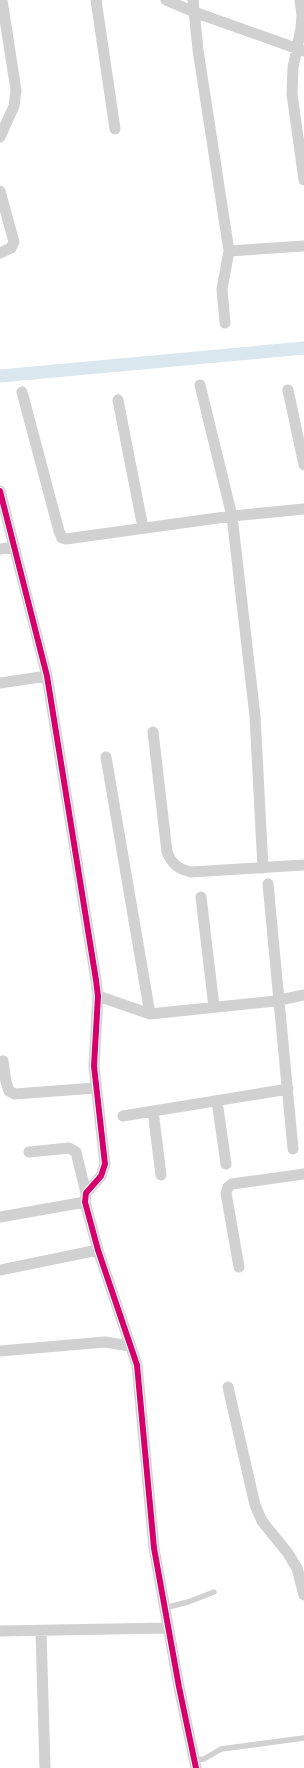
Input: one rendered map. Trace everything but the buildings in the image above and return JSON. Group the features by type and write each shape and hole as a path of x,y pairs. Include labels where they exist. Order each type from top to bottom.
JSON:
{"street":[{"path":"0,137 14,106 16,90 4,37 2,0"},
{"path":"96,0 115,129"},
{"path":"166,0 194,12 300,49"},
{"path":"193,0 198,50 229,251 222,289 226,323"},
{"path":"300,0 302,15 300,49 293,68 292,94 304,180"},
{"path":"0,191 14,242 11,248 0,253"},
{"path":"229,251 304,246"},
{"path":"200,385 232,516 255,716 263,868"},
{"path":"288,390 304,465"},
{"path":"22,392 62,538 70,540 232,516 304,509"},
{"path":"118,400 143,528"},
{"path":"0,491 47,676 98,996 94,1066 105,1164 101,1176 86,1198 0,1217"},
{"path":"0,549 14,547"},
{"path":"0,683 47,676"},
{"path":"153,732 166,852 171,862 180,870 192,872 304,865"},
{"path":"106,758 150,1014"},
{"path":"268,884 293,1149"},
{"path":"201,897 214,1007"},
{"path":"98,996 150,1014 279,1000 304,995"},
{"path":"3,1061 9,1091 14,1094 96,1088"},
{"path":"123,1116 288,1089"},
{"path":"217,1101 226,1164"},
{"path":"153,1111 161,1176"},
{"path":"29,1152 69,1148 73,1149 77,1155 98,1250 137,1365 154,1548 164,1608 196,1764"},
{"path":"239,1266 226,1193 228,1187 232,1184 304,1174"},
{"path":"0,1270 98,1250"},
{"path":"0,1351 105,1342 130,1346"},
{"path":"228,1387 255,1505 262,1521 287,1552 297,1568 304,1595"},
{"path":"0,1631 168,1628"},
{"path":"41,1631 45,1768"}],"lane":[{"path":"164,1608 188,1602 214,1592"},
{"path":"196,1764 221,1749 304,1738"}],"waterway":[{"path":"0,376 304,348"}],"cycle path":[{"path":"0,491 47,676 98,996 94,1066 105,1164 101,1176 86,1193 85,1202 98,1250 137,1365 154,1548 179,1687 196,1768"}]}
